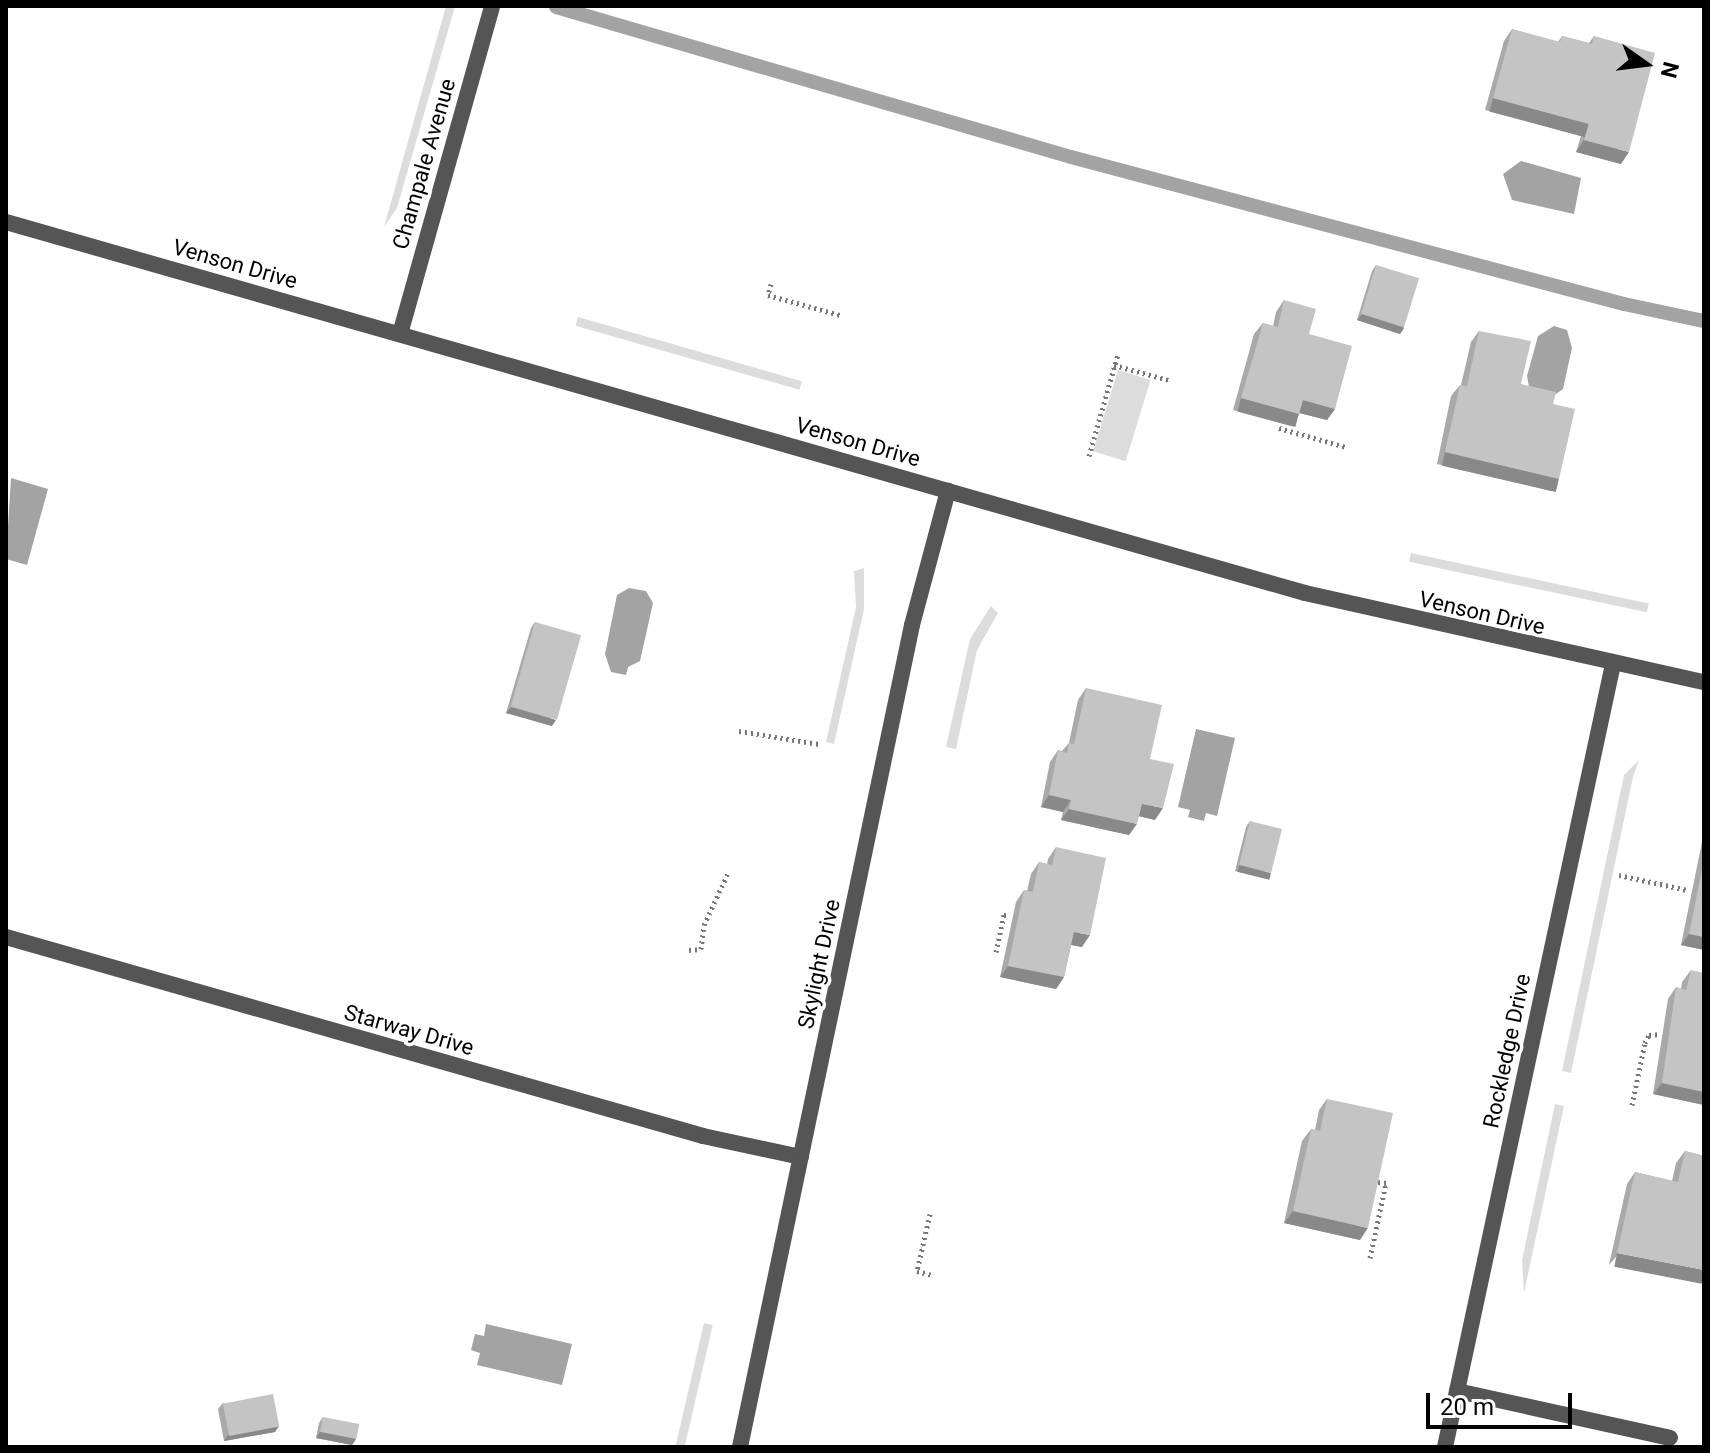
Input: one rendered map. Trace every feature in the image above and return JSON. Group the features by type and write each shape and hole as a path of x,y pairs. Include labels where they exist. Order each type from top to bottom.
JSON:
{"street":[{"name":"Champale Avenue","path":"400,334 492,6"},
{"name":"Venson Drive","path":"6,222 1305,593 1704,682"},
{"name":"Skylight Drive","path":"740,1447 912,625 948,491"},
{"name":"Rockledge Drive","path":"1445,1447 1613,664"},
{"name":"Starway Drive","path":"6,937 703,1136 801,1157"},
{"path":"1457,1391 1670,1438"}],"path":[{"path":"771,284 768,295 840,315"},
{"path":"1089,456 1118,354"},
{"path":"1114,365 1169,380"},
{"path":"1279,428 1346,447"},
{"path":"739,731 819,744"},
{"path":"689,950 701,949 704,925 728,873"},
{"path":"1619,875 1687,890"},
{"path":"996,952 1004,915 1009,915"},
{"path":"1632,1105 1645,1043 1649,1035 1661,1034"},
{"path":"1370,1258 1386,1183 1378,1182"},
{"path":"930,1214 917,1271 932,1275"}],"shaded area":[{"path":"446,6 455,6 397,208 384,227"},
{"path":"1521,161 1581,178 1574,214 1512,200 1503,174"},
{"path":"578,317 802,381 799,390 576,326"},
{"path":"1554,326 1567,330 1572,348 1563,389 1553,396 1529,387 1527,376 1538,336"},
{"path":"1118,370 1151,380 1126,461 1093,451"},
{"path":"11,478 48,489 27,565 6,559"},
{"path":"1411,553 1649,604 1647,612 1409,562"},
{"path":"864,568 864,609 834,744 826,742 856,607 854,571"},
{"path":"629,588 646,591 653,603 640,661 628,667 626,675 611,672 605,654 617,595"},
{"path":"991,606 998,613 977,650 956,749 946,747 970,639"},
{"path":"1196,729 1235,738 1217,816 1206,813 1204,821 1188,817 1190,810 1178,807"},
{"path":"1639,760 1571,1073 1562,1071 1624,775"},
{"path":"1555,1104 1564,1106 1524,1293 1522,1260"},
{"path":"704,1323 713,1325 685,1447 675,1447"},
{"path":"486,1324 572,1344 562,1385 477,1365 480,1353 471,1350 475,1334 484,1336"}],"building":[{"path":"1512,29 1560,42 1562,36 1592,44 1594,36 1655,53 1629,152 1584,140 1589,124 1493,98"},
{"path":"1376,265 1419,278 1404,327 1361,314"},
{"path":"1284,300 1316,309 1309,334 1352,346 1335,409 1303,400 1299,414 1241,398 1263,323 1278,327"},
{"path":"1479,331 1531,341 1521,384 1556,392 1553,404 1575,409 1559,479 1445,452 1460,385 1467,386"},
{"path":"535,622 581,635 557,720 511,707"},
{"path":"1086,688 1162,705 1150,759 1174,764 1163,808 1142,804 1137,824 1069,809 1071,800 1049,795 1058,750 1067,753 1069,743 1074,744"},
{"path":"1250,821 1282,829 1271,873 1239,865"},
{"path":"1056,847 1106,858 1090,935 1074,932 1064,977 1008,966 1024,890 1033,892 1039,862 1052,865"},
{"path":"1704,859 1704,937 1689,934"},
{"path":"1691,970 1704,973 1704,1092 1662,1083 1676,987 1686,990"},
{"path":"1327,1099 1393,1113 1368,1228 1293,1211 1311,1129 1320,1131"},
{"path":"1685,1151 1704,1156 1704,1270 1617,1253 1635,1172 1678,1182"},
{"path":"273,1394 279,1426 229,1436 223,1404"},
{"path":"323,1417 359,1424 356,1439 320,1432"}],"waterway":[{"path":"556,7 1071,157 1624,304 1704,321"}]}
